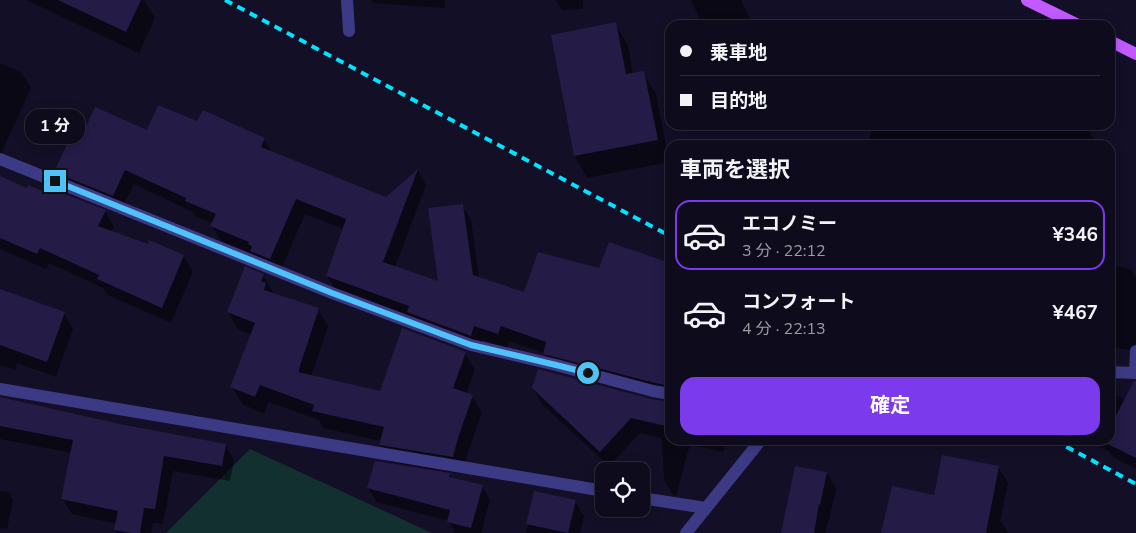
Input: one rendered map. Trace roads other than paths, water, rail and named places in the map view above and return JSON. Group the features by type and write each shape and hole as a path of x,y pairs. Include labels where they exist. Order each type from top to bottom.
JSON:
{"main road":[{"path":"1027,0 1068,20"},
{"path":"1115,44 1136,54"}],"street":[{"path":"347,0 349,31"},
{"path":"0,159 332,293 471,345 665,393"},
{"path":"1115,372 1135,372 1136,351"},
{"path":"0,389 595,489"},
{"path":"686,533 756,445"},
{"path":"650,499 706,508"}],"railway":[{"path":"225,0 665,233"},
{"path":"1063,445 1136,484"}]}
